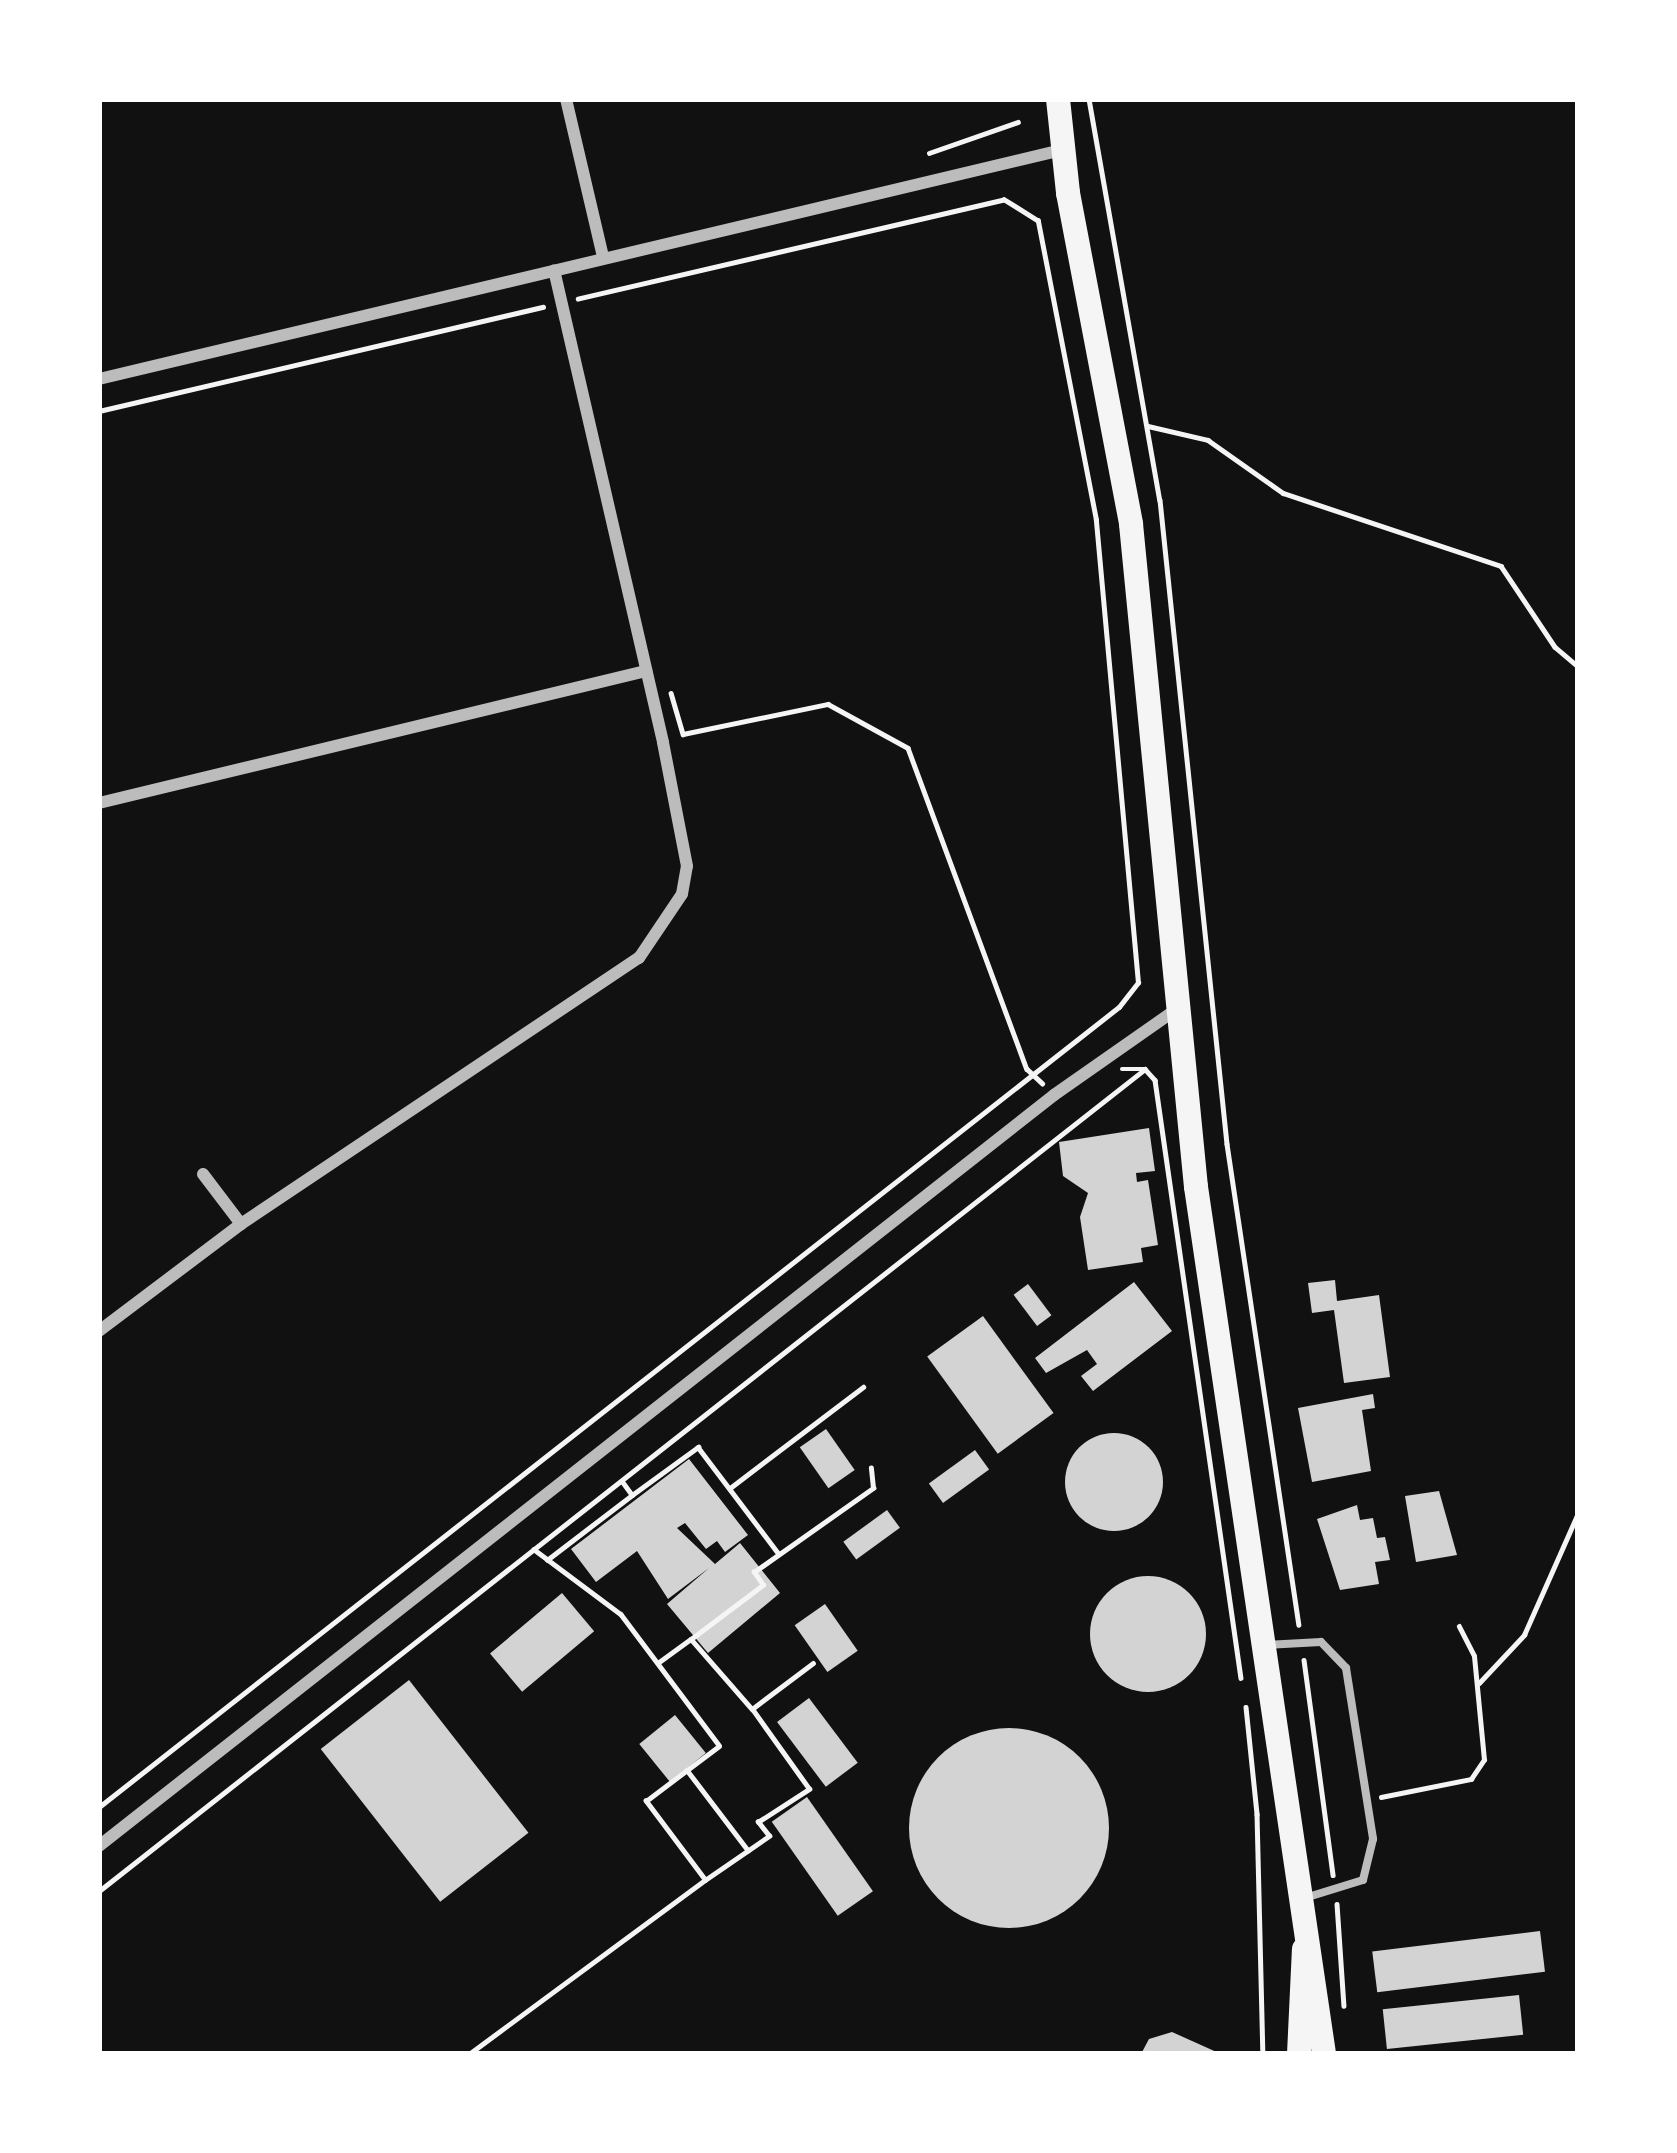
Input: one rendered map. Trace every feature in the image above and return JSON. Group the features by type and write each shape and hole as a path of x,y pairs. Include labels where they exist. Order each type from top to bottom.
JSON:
{"highway":[{"path":"1058,99 1062,150 1133,546 1205,1254 1324,2054"},
{"path":"1299,2054 1297,1990 1307,1936"}],"street":[{"path":"566,99 603,257"},
{"path":"99,379 1062,150"},
{"path":"99,1331 242,1224 608,981 657,939 682,894 687,866 554,270"},
{"path":"99,802 646,671"},
{"path":"99,1846 1041,1105 1178,1008"},
{"path":"203,1174 242,1224"}],"lane":[{"path":"1266,1645 1321,1642 1346,1668 1373,1839 1363,1880 1304,1898"}],"path":[{"path":"929,153 1018,122"},
{"path":"99,1807 1036,1077 1119,1007 1138,983 1096,520 1038,221"},
{"path":"1112,418 1208,440 1283,493 1501,566 1555,647 1578,665"},
{"path":"674,692 683,734 827,704 908,748 1036,1077"},
{"path":"1120,1070 1145,1069"},
{"path":"99,1891 1145,1069"},
{"path":"1145,1069 1155,1080 1244,1696 1257,1814 1263,2054"},
{"path":"730,1488 863,1387"},
{"path":"547,1560 698,1448 779,1555"},
{"path":"657,1663 763,1585 754,1572 873,1488 871,1468"},
{"path":"622,1481 632,1495"},
{"path":"1479,1683 1524,1635 1578,1513"},
{"path":"534,1550 621,1615 719,1746 646,1802 705,1880"},
{"path":"1367,1800 1471,1779 1484,1760 1479,1683 1459,1627"},
{"path":"469,2054 769,1835 758,1822 809,1789 752,1708 691,1639"},
{"path":"752,1708 813,1663"},
{"path":"688,1770 748,1850"}],"building":[{"path":"1149,1128 1155,1171 1136,1173 1137,1182 1148,1180 1158,1245 1141,1248 1143,1262 1088,1270 1080,1217 1088,1193 1063,1176 1059,1142"},
{"path":"1335,1280 1337,1301 1379,1295 1390,1377 1344,1383 1334,1310 1312,1313 1308,1283"},
{"path":"1134,1282 1172,1331 1093,1391 1081,1376 1097,1364 1087,1350 1046,1373 1035,1358"},
{"path":"1028,1284 1051,1315 1037,1326 1014,1295"},
{"path":"983,1316 1054,1413 998,1454 927,1357"},
{"path":"1373,1394 1375,1408 1362,1410 1371,1471 1312,1482 1298,1408"},
{"path":"826,1429 855,1470 828,1488 800,1447"},
{"path":"1114,1433 1141,1441 1155,1455 1163,1482 1155,1509 1141,1523 1114,1531 1087,1523 1073,1509 1065,1482 1073,1455 1087,1441"},
{"path":"975,1450 989,1469 943,1503 929,1484"},
{"path":"689,1459 748,1535 725,1552 717,1541 706,1549 685,1523 677,1528 715,1564 740,1543 780,1593 708,1653 667,1604 709,1568 668,1599 637,1551 596,1582 571,1549"},
{"path":"1439,1491 1457,1555 1416,1562 1405,1496"},
{"path":"1357,1505 1360,1520 1373,1518 1377,1538 1385,1537 1390,1560 1375,1562 1379,1584 1340,1590 1317,1519"},
{"path":"887,1510 900,1528 856,1560 843,1542"},
{"path":"1148,1576 1170,1581 1189,1593 1201,1612 1206,1634 1201,1656 1189,1675 1170,1687 1148,1692 1126,1687 1107,1675 1095,1656 1090,1634 1095,1612 1107,1593 1126,1581"},
{"path":"562,1593 594,1631 522,1692 490,1653"},
{"path":"825,1604 858,1651 827,1672 795,1625"},
{"path":"409,1680 528,1833 440,1902 321,1749"},
{"path":"809,1698 858,1763 826,1787 777,1722"},
{"path":"675,1715 706,1753 670,1782 639,1744"},
{"path":"1009,1728 1047,1736 1079,1758 1101,1790 1109,1828 1101,1866 1079,1898 1047,1920 1009,1928 971,1920 939,1898 917,1866 909,1828 917,1790 939,1758 971,1736"},
{"path":"807,1797 873,1891 838,1916 772,1822"},
{"path":"1540,1931 1545,1972 1377,1992 1372,1952"},
{"path":"1519,1995 1523,2035 1387,2049 1383,2009"},
{"path":"1172,2032 1221,2054 1141,2054 1149,2039"}]}
